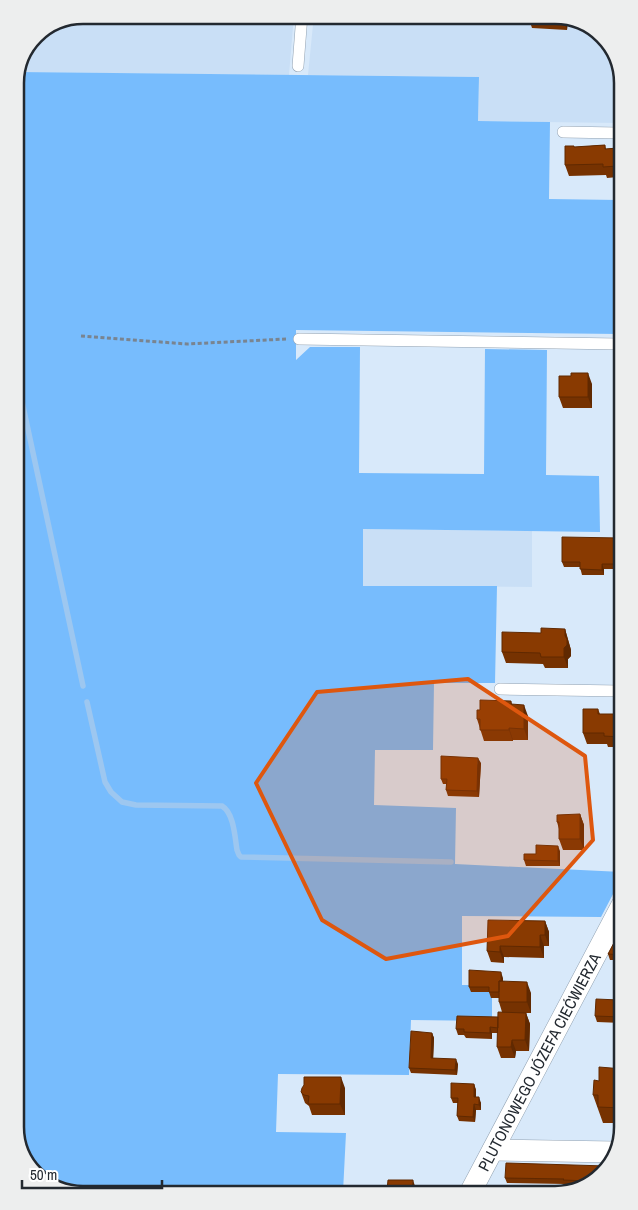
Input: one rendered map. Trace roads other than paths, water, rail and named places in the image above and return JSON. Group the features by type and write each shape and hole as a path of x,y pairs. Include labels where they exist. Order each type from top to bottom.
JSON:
{"street":[{"name":"PLUTONOWEGO JÓZEFA CIEĆWIERZA","path":"474,1186 614,922"},
{"path":"493,1150 608,1152"}],"lane":[{"path":"298,66 301,24"},
{"path":"563,132 614,133"},
{"path":"299,339 614,344"},
{"path":"500,689 614,691"}],"waterway":[{"path":"24,411 83,686"},
{"path":"87,702 105,782 111,792 122,802 136,805 222,806 229,814 235,833 237,850 241,857 451,862"}]}
